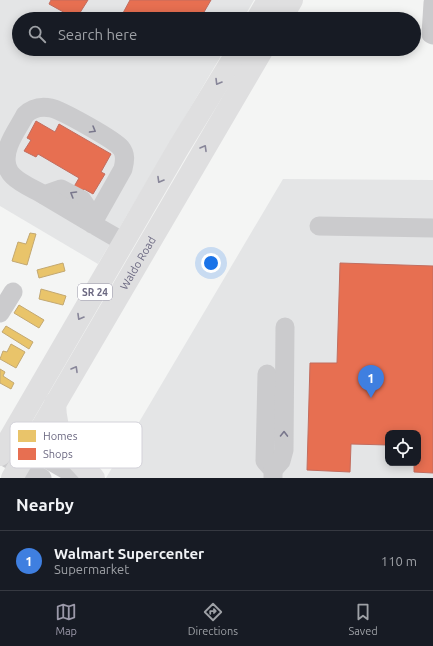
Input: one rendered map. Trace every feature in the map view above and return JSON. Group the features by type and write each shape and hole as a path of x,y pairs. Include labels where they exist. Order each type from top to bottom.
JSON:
{"highway":[{"path":"261,12 268,0"},
{"path":"285,12 292,0"},
{"name":"Waldo Road","path":"20,422 124,242 235,56"},
{"name":"Waldo Road","path":"44,422 259,56"},
{"path":"55,403 56,422"},
{"name":"Waldo Road","path":"4,449 10,439"},
{"path":"84,468 94,478"}],"street":[{"path":"433,2 431,34 433,35"},
{"path":"89,221 123,168 125,162 123,152 115,143 59,111 45,107 30,110 25,115 7,151 6,165 9,172 14,177 124,242"},
{"path":"319,226 433,228"},
{"path":"0,313 13,292"},
{"path":"267,374 265,461 273,474 281,461 284,450 285,327"},
{"path":"27,468 42,478"},
{"path":"38,468 80,478"}],"shaded area":[{"path":"0,0 254,0 247,12 12,12 12,56 221,56 98,264 0,206"},
{"path":"283,179 433,180 433,478 106,478 112,468 142,468 142,422 139,422"}],"building: Homes":[{"path":"30,233 36,234 27,265 12,261 18,242 26,244"},
{"path":"63,263 65,271 39,278 37,270"},
{"path":"41,289 66,296 63,305 39,299"},
{"path":"19,305 44,320 39,328 14,313"},
{"path":"6,326 33,342 29,349 2,332"},
{"path":"11,344 25,352 16,368 0,359 3,351 7,352"},
{"path":"0,369 5,372 3,376 14,383 11,389 0,383"}],"building: Shops":[{"path":"51,0 88,0 80,12 63,12 49,4"},
{"path":"130,0 211,0 204,12 124,12"},
{"path":"36,121 55,132 59,124 111,154 101,172 105,174 93,194 84,189 77,202 68,197 79,178 38,154 36,157 24,151 31,140 27,138"},
{"path":"340,263 433,266 433,473 414,472 414,466 421,466 421,430 385,430 385,445 351,444 350,472 307,470 310,363 337,363"}],"place":[{"name":"Walmart Supercenter","path":"371,398"}]}
